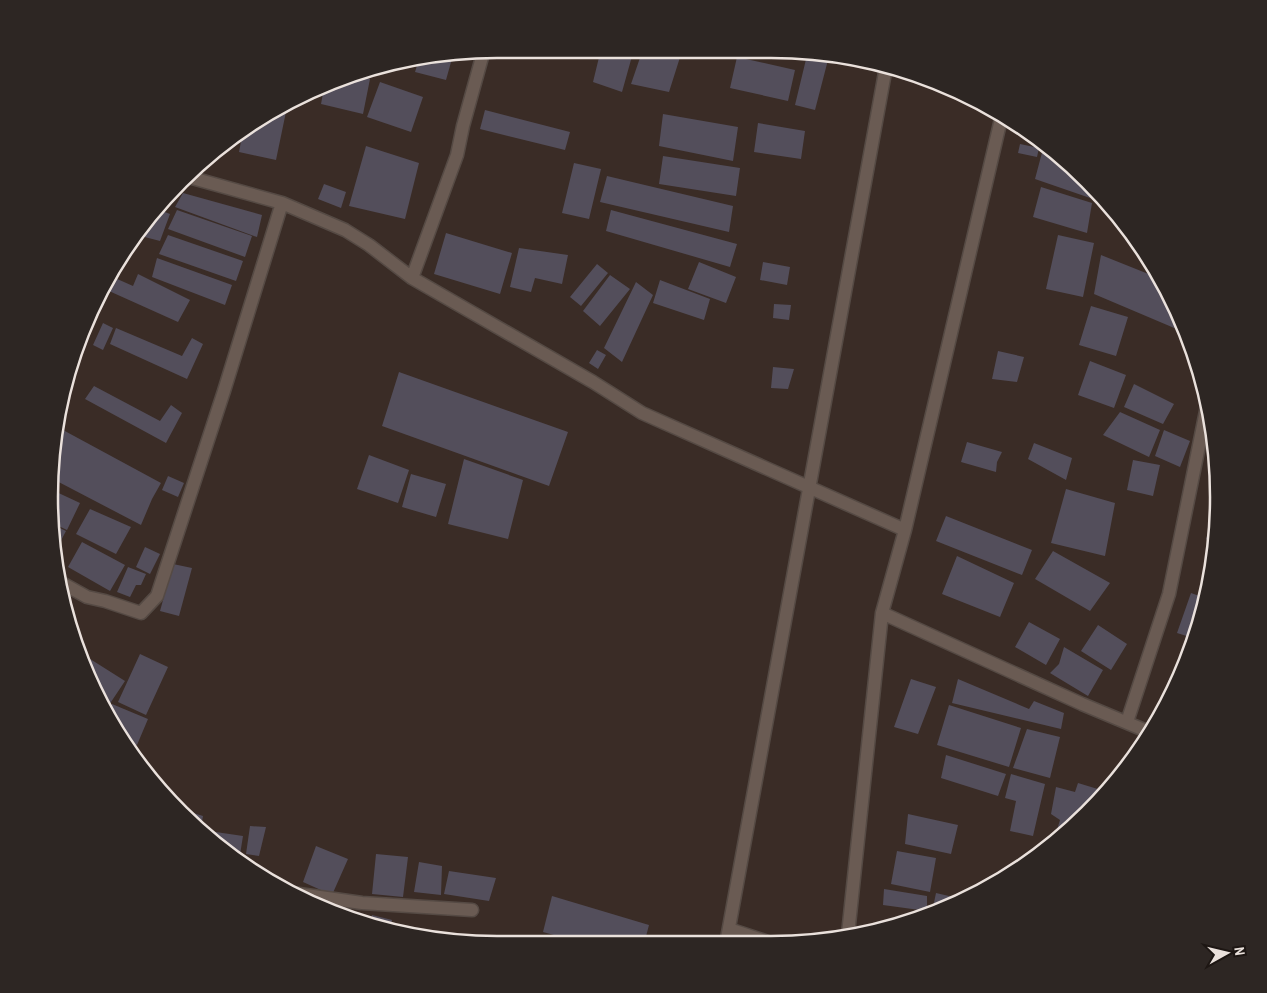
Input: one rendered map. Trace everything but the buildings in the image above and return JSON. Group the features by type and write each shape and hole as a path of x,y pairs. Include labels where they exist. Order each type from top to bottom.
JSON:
{"street":[{"path":"412,278 457,154 482,58"},
{"path":"728,936 885,72"},
{"path":"849,928 882,613 905,530 1000,122"},
{"path":"194,178 282,203 345,230 369,245 412,278 584,377 642,413 905,530"},
{"path":"67,586 87,597 141,613 157,596 224,391 282,203"},
{"path":"1127,722 1169,594 1203,424"},
{"path":"882,613 1082,704 1143,729"},
{"path":"315,896 354,902 472,910"},
{"path":"729,930 748,936"}]}
